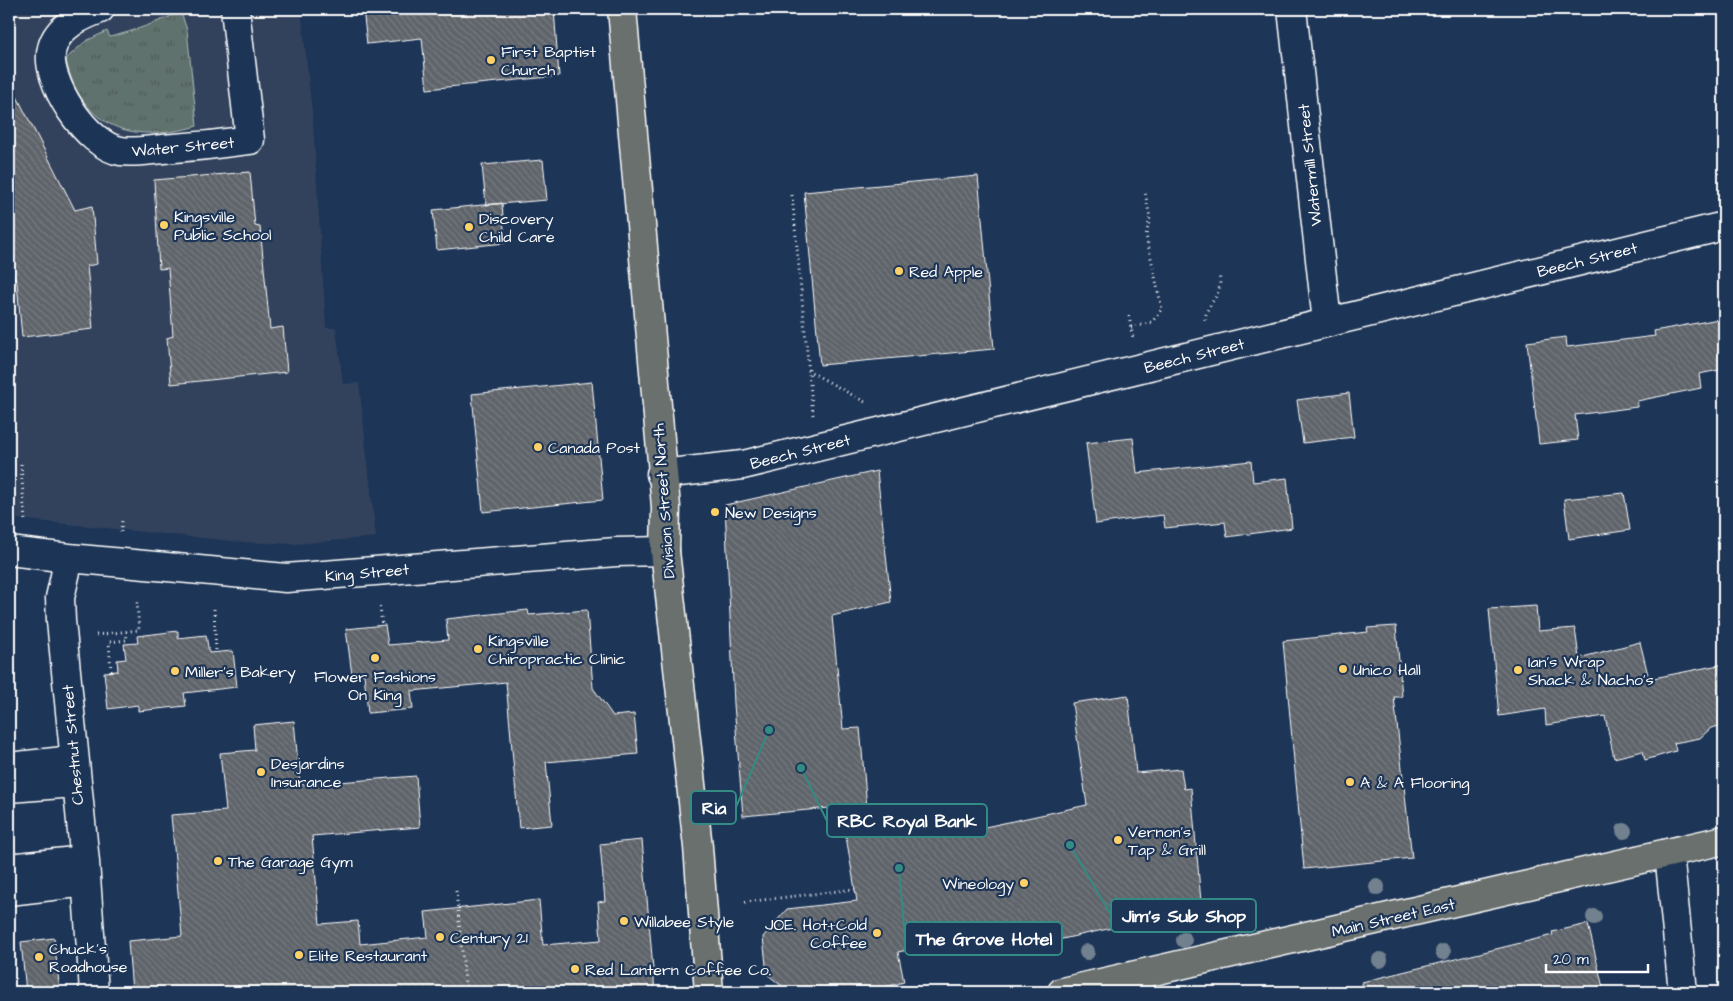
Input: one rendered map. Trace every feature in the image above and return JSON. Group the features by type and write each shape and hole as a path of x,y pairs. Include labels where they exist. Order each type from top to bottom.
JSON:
{"main road":[{"name":"Division Street North","path":"622,9 661,474 666,507 665,551 698,847 709,992"},
{"name":"Main Street East","path":"1062,992 1724,840"}],"street":[{"name":"Water Street","path":"100,9 80,16 60,32 52,48 51,69 77,120 96,141 120,151 250,140 235,9"},
{"name":"Watermill Street","path":"1292,9 1326,322"},
{"name":"Beech Street","path":"661,474 743,465 1724,226"},
{"path":"9,551 69,558"},
{"name":"King Street","path":"69,558 286,578 616,552 665,551"},
{"name":"Chestnut Street","path":"69,558 60,598 94,992"},
{"path":"9,767 74,771"},
{"path":"9,788 74,771"},
{"path":"1669,853 1684,992"},
{"path":"9,868 85,871"},
{"path":"9,891 85,871"}],"path":[{"path":"1131,328 1152,322 1162,309 1146,235 1150,218 1145,192"},
{"path":"792,195 813,416"},
{"path":"1205,323 1209,309 1221,288 1220,274"},
{"path":"1129,316 1134,342"},
{"path":"808,370 871,406"},
{"path":"21,464 25,525"},
{"path":"121,535 122,520"},
{"path":"96,635 139,630 137,601"},
{"path":"380,607 382,625"},
{"path":"214,609 216,652"},
{"path":"111,671 109,642 128,640 126,632"},
{"path":"745,902 855,889"},
{"path":"456,891 466,992"}],"shaded area":[{"name":"Kingsville Public School","path":"9,9 137,9 138,17 160,9 301,9 313,122 326,328 336,328 343,384 359,383 376,537 296,544 241,542 9,518"}],"green space":[{"path":"181,12 187,30 197,126 152,133 132,131 114,126 98,116 84,102 74,84 66,60 86,41 107,31 110,37 155,23"}],"building":[{"name":"First Baptist Church","path":"363,9 554,9 559,76 427,89 422,38 367,44"},
{"path":"9,81 75,210 92,206 97,264 87,266 93,329 22,337 17,283 9,266"},
{"path":"543,160 547,200 486,205 482,165"},
{"path":"250,172 255,226 260,227 270,329 283,327 287,372 171,384 167,338 173,336 168,268 159,269 154,180"},
{"name":"Red Apple","path":"978,176 994,349 820,365 804,192"},
{"name":"Discovery Child Care","path":"502,203 505,243 437,250 433,210"},
{"path":"1724,318 1724,369 1699,374 1701,388 1637,401 1637,407 1575,415 1578,440 1539,444 1527,342 1566,337 1567,347 1655,336 1654,331"},
{"name":"Canada Post","path":"592,382 603,500 483,512 472,394"},
{"path":"1349,393 1354,437 1303,443 1297,400"},
{"path":"1133,438 1137,473 1251,461 1253,482 1287,478 1292,528 1227,537 1225,522 1165,528 1163,515 1096,524 1086,443"},
{"path":"877,471 891,602 832,616 843,729 860,728 869,831 924,821 926,830 937,827 939,837 1087,805 1072,703 1128,695 1136,773 1181,769 1184,789 1191,788 1202,913 1172,920 1171,915 1008,951 1004,930 898,952 904,982 866,992 789,992 767,974 763,937 787,909 857,901 841,807 743,816 734,704 725,505"},
{"path":"1624,493 1630,530 1569,539 1564,499"},
{"path":"1536,606 1538,631 1575,628 1579,658 1640,642 1649,679 1724,664 1724,725 1711,728 1700,738 1674,743 1676,751 1645,760 1643,751 1614,758 1605,716 1546,725 1545,709 1499,716 1489,609"},
{"path":"528,610 529,615 587,610 593,688 613,716 634,714 638,754 546,762 552,825 519,828 506,682 411,691 413,709 368,713 364,674 352,675 346,629 385,625 388,645 448,640 446,619"},
{"name":"A & A Flooring","path":"1396,626 1402,697 1394,697 1412,858 1304,869 1283,641 1368,632 1367,628"},
{"name":"Miller's Bakery","path":"178,631 178,638 206,635 209,653 233,651 237,687 184,693 186,706 138,711 138,705 108,709 104,672 118,671 117,660 126,659 124,644 138,643 137,636"},
{"path":"294,721 300,785 416,776 420,827 312,836 320,924 358,921 360,944 428,937 425,912 539,900 543,945 601,940 598,902 605,901 600,844 642,840 655,992 132,992 128,941 182,936 171,815 226,811 220,753 255,750 253,725"},
{"path":"1588,924 1604,992 1363,992 1362,982 1553,935 1552,932"},
{"name":"Chuck's Roadhouse","path":"54,938 60,992 26,992 21,942"}],"place":[{"name":"First Baptist Church","path":"491,60"},
{"name":"Kingsville Public School","path":"164,225"},
{"name":"Discovery Child Care","path":"469,227"},
{"name":"Red Apple","path":"899,271"},
{"name":"Canada Post","path":"538,447"},
{"name":"New Designs","path":"715,512"},
{"name":"Kingsville Chiropractic Clinic","path":"478,649"},
{"name":"Flower Fashions On King","path":"375,658"},
{"name":"Unico Hall","path":"1343,669"},
{"name":"Ian's Wrap Shack & Nacho's","path":"1518,670"},
{"name":"Miller's Bakery","path":"175,671"},
{"name":"Ria","path":"769,730"},
{"name":"RBC Royal Bank","path":"801,768"},
{"name":"Desjardins Insurance","path":"261,772"},
{"name":"A & A Flooring","path":"1350,782"},
{"name":"Vernon's Tap & Grill","path":"1118,840"},
{"name":"Jim's Sub Shop","path":"1070,845"},
{"name":"The Garage Gym","path":"218,861"},
{"name":"The Grove Hotel","path":"899,868"},
{"name":"Wineology","path":"1024,883"},
{"name":"Willabee Style","path":"624,921"},
{"name":"JOE. Hot+Cold Coffee","path":"877,933"},
{"name":"Century 21","path":"440,937"},
{"name":"Elite Restaurant","path":"299,955"},
{"name":"Chuck's Roadhouse","path":"39,957"},
{"name":"Red Lantern Coffee Co.","path":"575,969"}]}
